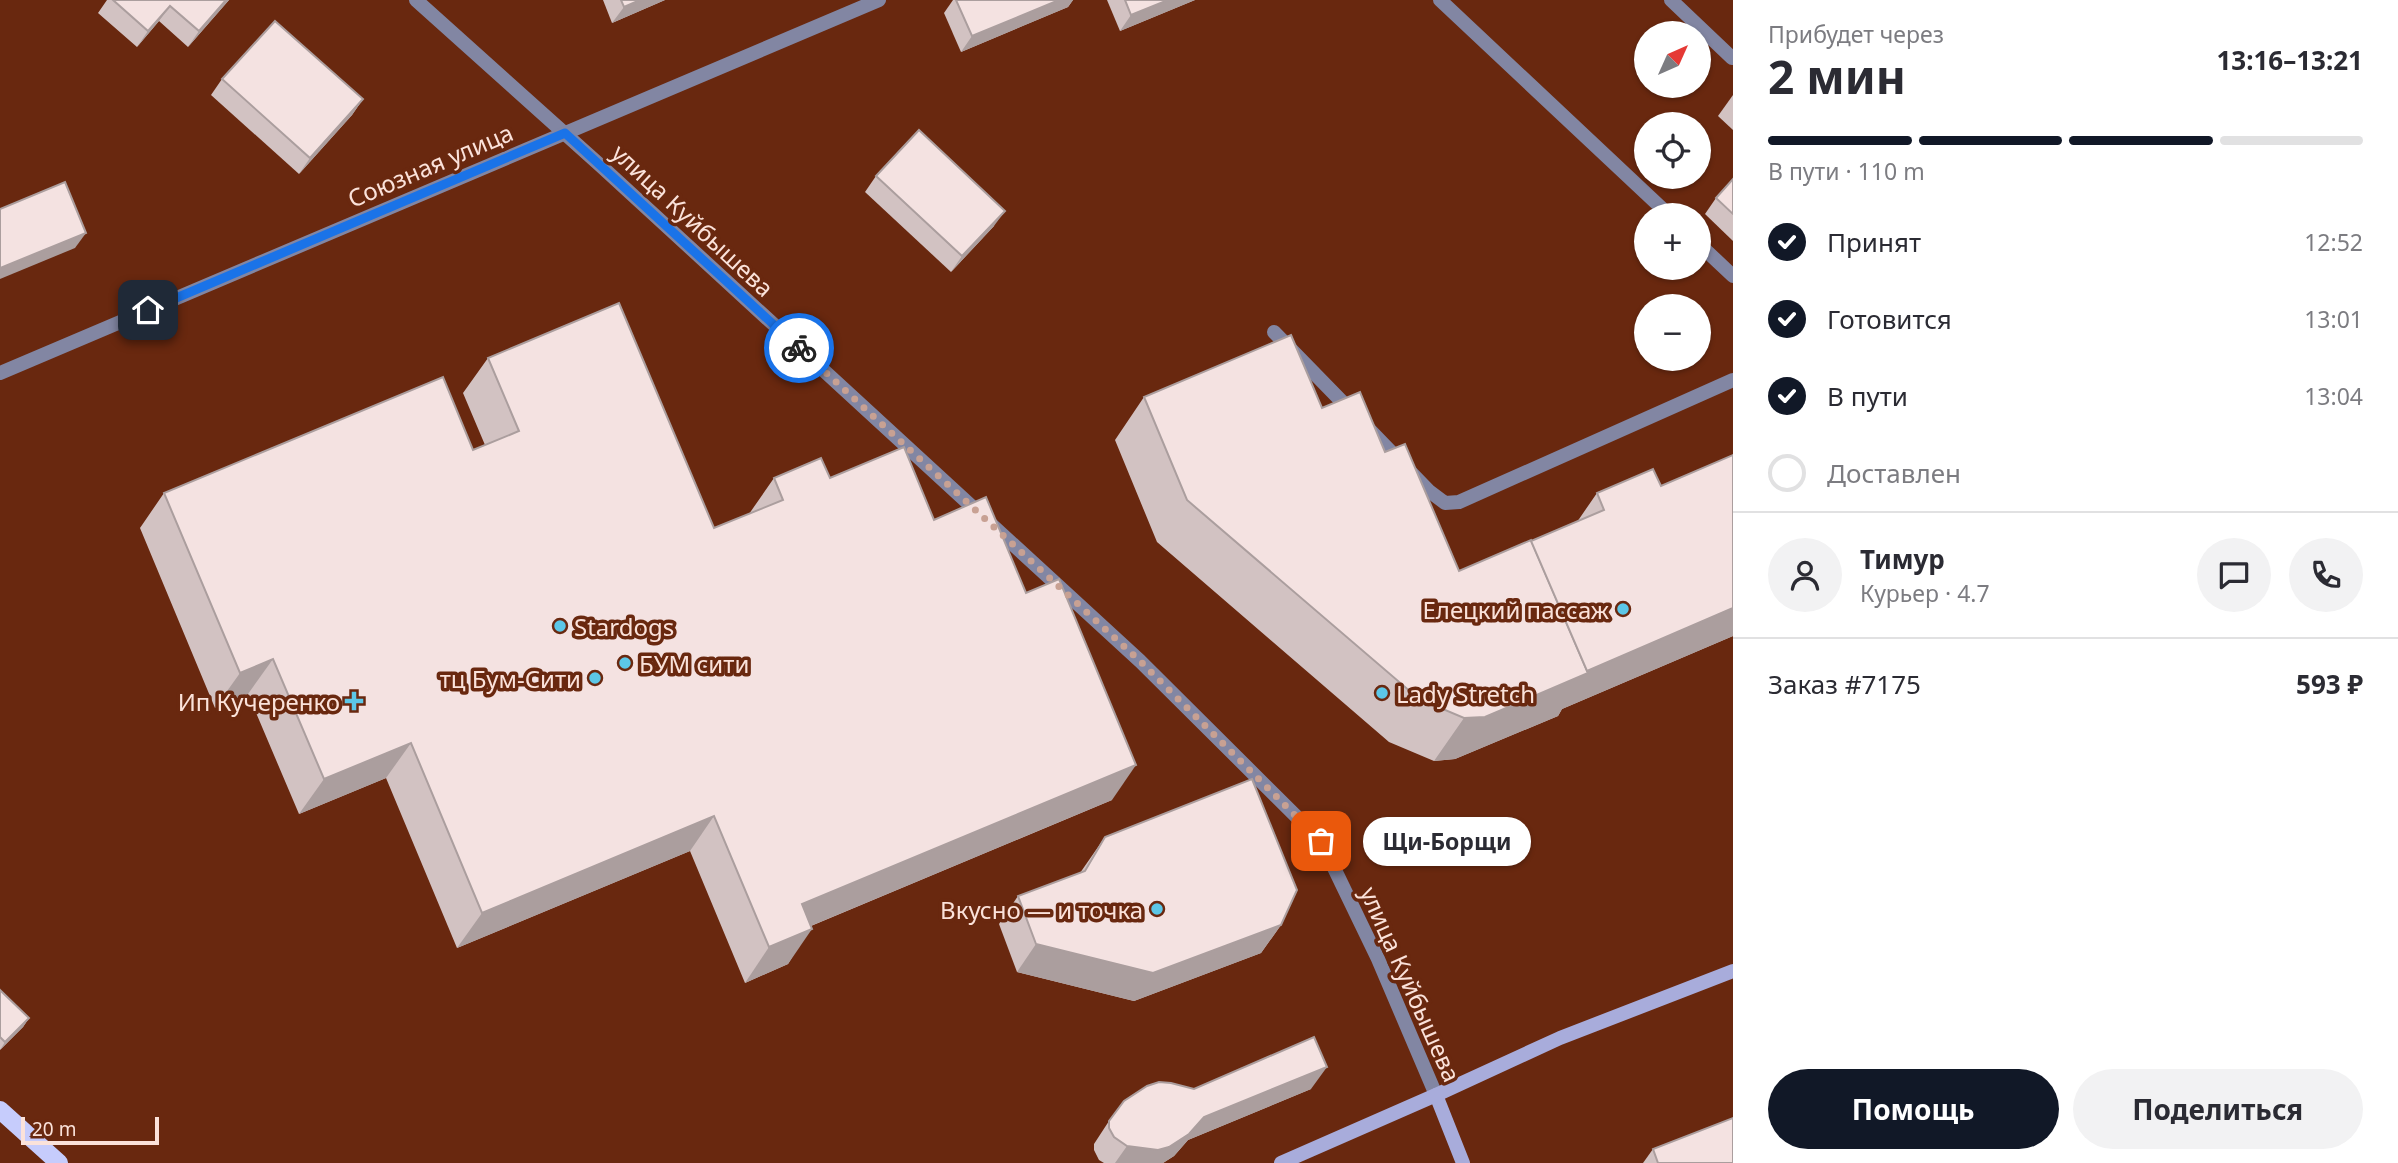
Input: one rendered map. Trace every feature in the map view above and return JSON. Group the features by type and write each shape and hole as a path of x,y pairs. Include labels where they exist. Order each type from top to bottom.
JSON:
{"main road":[{"path":"1281,1163 1436,1096 1560,1038 1733,971"},
{"name":"улица Куйбышева","path":"1436,1096 1463,1163"},
{"path":"0,1110 59,1163"}],"street":[{"name":"улица Куйбышева","path":"416,0 565,133 1140,661 1321,841 1378,959 1436,1096"},
{"name":"Союзная улица","path":"0,373 879,0"},
{"path":"1440,0 1655,203"},
{"path":"1671,0 1732,58"},
{"path":"1711,255 1733,276"},
{"path":"1274,332 1429,491 1445,503 1459,502 1733,380"}],"building":[{"path":"113,0 226,0 199,31 170,6 148,31"},
{"path":"621,0 640,0 624,7"},
{"path":"956,0 1059,0 972,36"},
{"path":"1125,0 1168,0 1131,15"},
{"path":"275,21 363,99 310,158 222,79"},
{"path":"919,130 1005,211 962,256 876,176"},
{"path":"1733,179 1733,214 1716,198"},
{"path":"65,182 86,233 0,268 0,209"},
{"name":"БУМ сити","path":"619,303 714,528 783,500 774,478 821,458 830,478 904,447 934,520 986,497 1026,593 1059,579 1136,765 802,904 812,929 769,947 714,816 482,913 411,743 324,779 273,659 240,673 164,493 443,377 473,450 519,431 488,358"},
{"path":"1291,335 1322,408 1360,392 1385,452 1405,444 1459,571 1531,540 1588,673 1485,717 1464,718 1419,699 1187,500 1144,397"},
{"name":"Елецкий пассаж","path":"1733,455 1733,608 1587,671 1531,541 1604,510 1597,493 1653,469 1661,486"},
{"name":"Вкусно — и точка","path":"1252,779 1297,890 1281,925 1153,973 1036,944 1018,896 1085,871 1105,837"},
{"path":"0,990 29,1018 5,1042 0,1037"},
{"path":"1314,1037 1327,1067 1204,1117 1189,1134 1169,1147 1158,1150 1127,1146 1114,1137 1109,1128 1109,1121 1124,1101 1147,1086 1159,1082 1194,1089"},
{"path":"1733,1118 1733,1163 1658,1163 1653,1149"}],"way so far":[{"path":"799,348 1140,661 1321,841"}],"place":[{"name":"Елецкий пассаж","path":"1623,609"},
{"name":"Stardogs","path":"560,626"},
{"name":"БУМ сити","path":"625,663"},
{"name":"тц Бум-Сити","path":"595,678"},
{"name":"Lady Stretch","path":"1382,693"},
{"name":"Ип Кучеренко","path":"354,701"},
{"name":"Щи-Борщи","path":"1321,841"},
{"name":"Вкусно — и точка","path":"1157,909"}],"route":[{"path":"148,310 565,133 799,348"}]}
